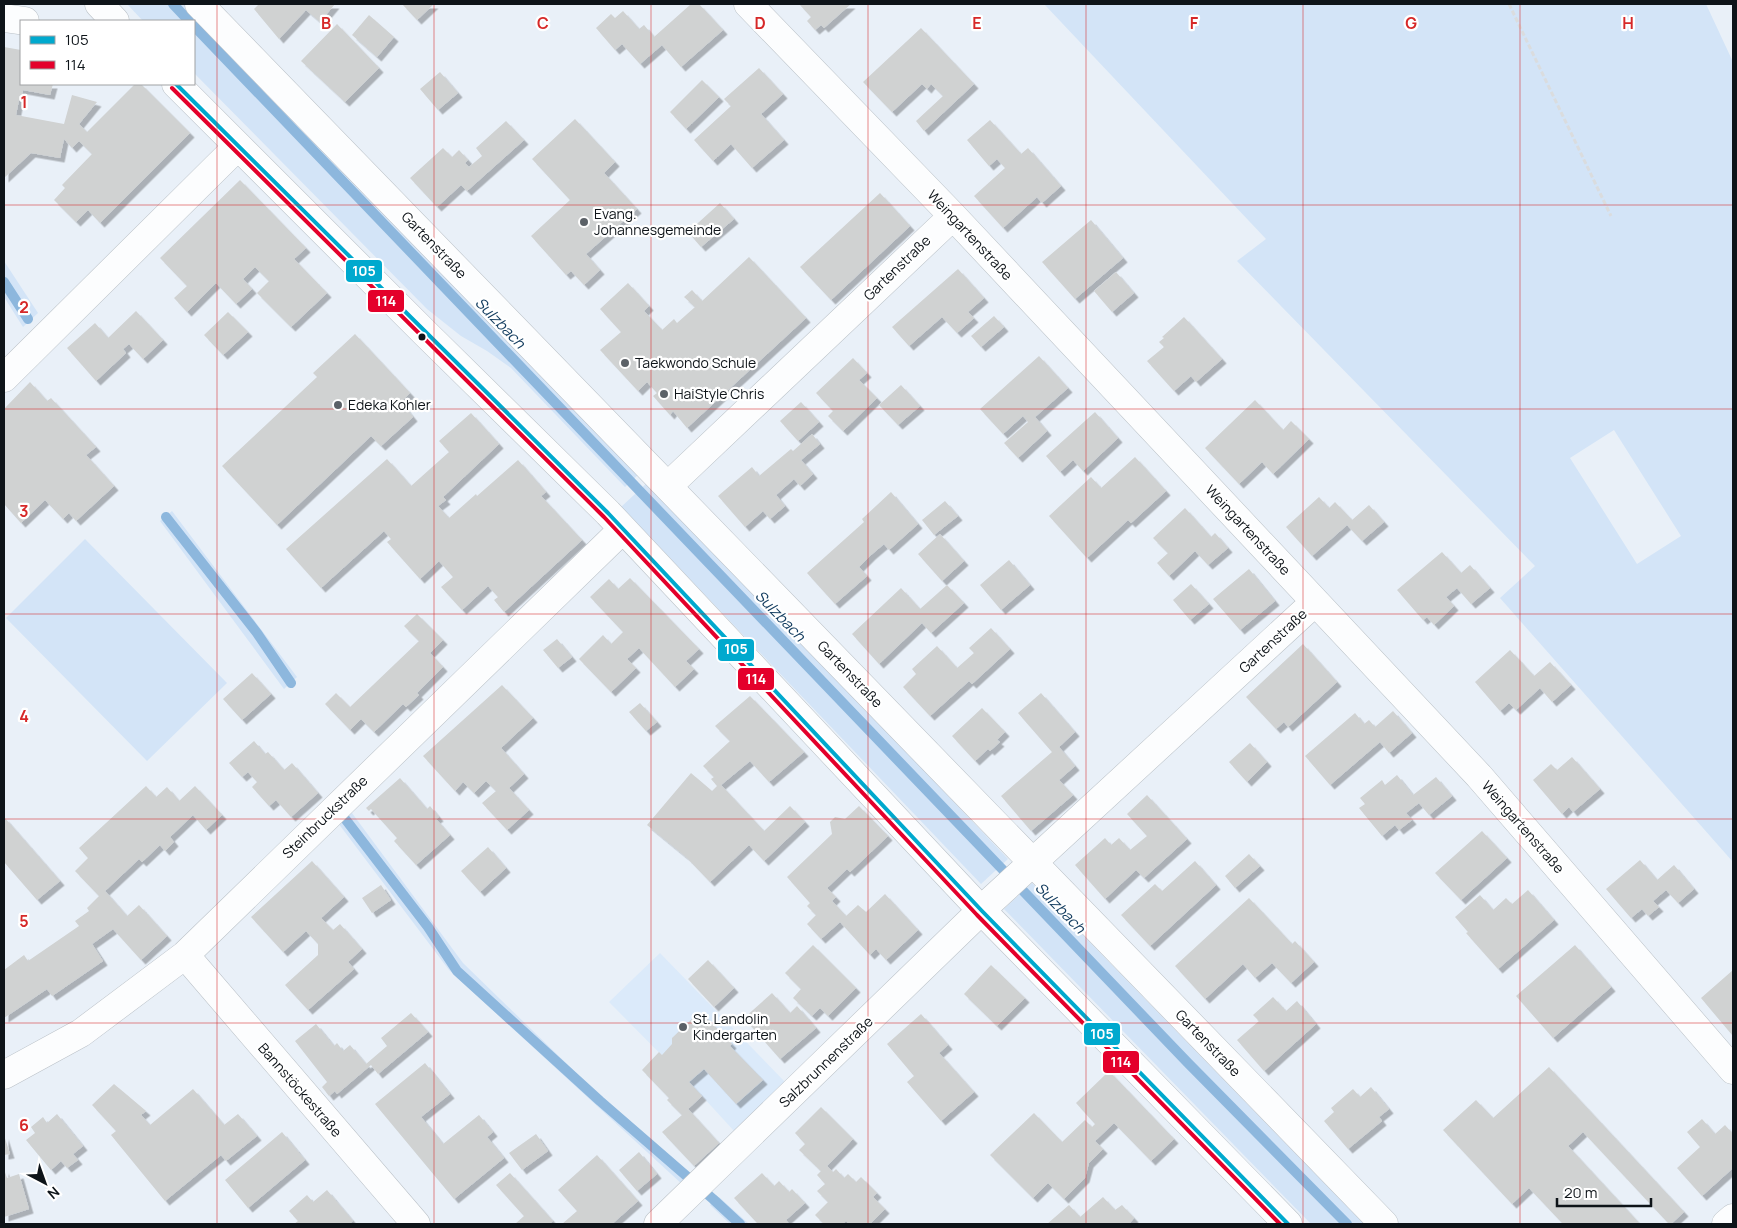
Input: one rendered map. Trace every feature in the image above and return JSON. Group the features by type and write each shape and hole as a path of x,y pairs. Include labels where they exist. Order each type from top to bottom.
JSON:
{"street":[{"name":"Gartenstraße","path":"199,4 668,486 1028,866 1384,1224"},
{"name":"Weingartenstraße","path":"748,4 953,216 1479,776 1733,1070"},
{"path":"4,18 20,20"},
{"path":"177,85 623,529 988,905 1288,1224"},
{"path":"4,378 238,146"},
{"name":"Gartenstraße","path":"668,486 953,216"},
{"name":"Steinbruckstraße","path":"4,1075 81,1033 185,955 623,529"},
{"name":"Gartenstraße","path":"988,905 1315,602"},
{"name":"Salzbrunnenstraße","path":"658,1224 988,905"},
{"name":"Bannstöckestraße","path":"185,955 416,1224"},
{"path":"1726,1224 1733,1218"}],"path":[{"path":"1510,4 1611,216"}],"shaded area":[{"path":"127,4 187,4 640,473 625,487 511,368 461,336 427,309 195,74 195,20 142,20"},
{"path":"1044,4 1706,4 1733,62 1733,862 1500,598 1535,566 1237,261 1266,239","holes":["1614,430 1681,536 1637,564 1570,458"]},
{"path":"4,261 38,313 23,327 4,297"},
{"path":"649,481 1008,859 981,884 621,507"},
{"path":"172,511 297,677 284,689 160,521"},
{"path":"85,539 227,683 147,761 6,618"},
{"path":"352,813 463,963 600,1096 692,1175 683,1185 449,970 338,823"},
{"path":"1032,883 1364,1224 1311,1224 1004,909"},
{"name":"St. Landolin Kindergarten","path":"660,953 786,1083 735,1132 609,1002"},
{"path":"719,1197 749,1224 730,1224 710,1205"}],"building":[{"path":"259,4 335,4 320,22 306,10 279,39 254,9"},
{"path":"402,4 434,4 417,20"},
{"path":"691,4 699,4 723,30 681,67 662,45 640,64 622,44 615,50 596,28 611,14 615,18 623,11 639,29 644,25 654,37"},
{"path":"799,4 851,4 824,28 821,25 815,30 807,21 811,17"},
{"path":"369,15 394,37 377,57 352,35"},
{"path":"337,24 379,68 345,102 301,61"},
{"path":"921,28 974,84 924,131 916,121 943,96 931,84 927,89 922,84 892,112 863,82"},
{"path":"4,47 20,50 20,85 53,85 50,95 23,90 22,96 20,95 16,115 64,124 72,95 97,102 79,124 87,132 134,85 142,85 190,133 100,223 88,210 76,222 54,200 65,188 62,185 92,154 79,141 72,148 64,139 60,158 31,153 4,178"},
{"path":"759,68 783,94 761,114 784,140 752,168 731,144 713,161 694,140 731,106 724,99"},
{"path":"440,72 458,93 438,110 420,89"},
{"path":"702,80 719,97 686,129 670,112"},
{"name":"Evang. Johannesgemeinde","path":"575,119 615,162 604,173 637,209 586,254 600,270 584,285 571,271 566,275 531,236 570,200 532,159"},
{"path":"990,120 1021,154 1028,148 1061,186 1042,203 1037,197 1003,228 974,196 1005,168 997,159 989,166 967,140"},
{"path":"506,121 524,140 467,191 461,185 437,207 410,178 443,148 452,157 459,150 468,160 465,163 469,167 482,156 476,148"},
{"path":"240,180 306,248 294,259 327,293 291,327 257,293 269,281 255,267 243,279 252,289 236,304 216,283 187,312 174,298 187,286 160,258"},
{"path":"880,193 910,226 831,300 800,267"},
{"path":"720,203 734,219 701,247 688,232"},
{"path":"1091,220 1123,258 1075,299 1042,262"},
{"path":"749,257 806,318 687,428 673,411 670,415 653,396 657,393 647,382 638,391 600,350 621,332 600,309 628,283 649,306 644,311 662,330 674,319 677,323 695,307 684,297 692,290 702,301"},
{"path":"958,269 984,298 968,312 974,318 957,333 942,317 909,346 892,327"},
{"path":"1116,272 1134,293 1112,312 1094,291"},
{"path":"136,311 163,340 143,359 129,344 123,349 126,353 96,381 67,348 95,323 108,338"},
{"path":"228,312 248,332 223,355 204,335"},
{"path":"994,316 1004,327 981,347 971,336"},
{"path":"1184,317 1222,359 1196,382 1191,376 1174,391 1147,361 1164,347 1159,342 1164,338 1162,337"},
{"path":"355,334 410,393 401,402 413,417 381,446 371,436 277,525 222,466 317,377 313,373"},
{"path":"1039,356 1068,388 1035,417 1047,431 1018,458 1004,443 1028,422 1023,416 1003,434 980,409"},
{"path":"853,358 867,373 859,380 877,398 843,431 828,416 833,411 816,393"},
{"path":"30,382 47,401 51,398 96,447 86,455 114,486 76,521 69,513 63,519 45,500 21,523 4,504 4,409"},
{"path":"901,385 920,406 898,425 879,405"},
{"path":"1255,400 1283,430 1291,421 1309,439 1273,474 1262,462 1239,484 1205,448"},
{"path":"801,402 819,422 798,441 780,421"},
{"path":"1095,412 1118,438 1083,471 1073,460 1060,472 1046,456"},
{"path":"471,413 499,444 443,497 446,500 438,506 449,518 518,460 546,492 541,496 582,540 504,612 494,600 498,597 488,586 462,610 441,587 453,577 439,561 420,579 387,542 391,539 384,531 321,588 286,549 387,459 411,486 449,452 439,441"},
{"path":"812,434 820,444 801,460 813,474 800,486 794,479 776,495 785,506 770,519 763,511 745,527 718,496 752,467 759,476 791,449 793,451"},
{"path":"1135,457 1166,491 1131,523 1128,520 1087,558 1049,516 1091,477 1101,488"},
{"path":"891,492 918,524 889,550 884,544 871,555 859,567 867,576 835,604 807,573 864,522 862,519"},
{"path":"1319,497 1329,508 1335,502 1352,520 1369,505 1384,522 1362,541 1347,525 1312,556 1286,527"},
{"path":"945,501 958,516 934,535 922,520"},
{"path":"1185,508 1211,537 1215,533 1228,548 1208,565 1195,551 1169,576 1157,563 1168,553 1153,538"},
{"path":"940,534 964,561 942,581 918,554"},
{"path":"1442,552 1461,573 1470,565 1490,588 1471,604 1457,588 1446,597 1454,606 1434,625 1427,617 1423,620 1397,590"},
{"path":"1009,560 1030,585 1001,610 980,585"},
{"path":"1249,569 1275,601 1240,630 1213,599"},
{"path":"630,578 699,649 686,661 694,669 675,687 639,648 627,659 636,668 611,692 579,659 603,635 611,644 623,632 590,597 609,579 618,589"},
{"path":"1191,584 1209,604 1190,620 1173,600"},
{"path":"947,585 964,603 931,633 922,623 879,664 852,634 901,588 920,609"},
{"path":"417,614 443,640 430,653 443,667 417,693 419,695 406,707 403,704 374,732 361,719 350,730 325,704 336,693 350,707 419,641 404,626"},
{"path":"991,628 1010,649 972,684 969,681 930,716 903,687 916,674 912,669 937,646 957,668 974,653 969,648"},
{"path":"557,639 572,657 558,668 543,650"},
{"path":"1303,644 1337,682 1288,727 1284,722 1276,729 1246,697"},
{"path":"1510,650 1534,676 1550,662 1571,685 1552,702 1540,688 1516,710 1509,703 1500,711 1475,682"},
{"path":"252,673 271,694 242,720 223,699"},
{"path":"502,685 533,718 501,748 524,774 509,788 529,810 507,830 482,803 496,791 486,781 474,793 463,782 455,791 423,756"},
{"path":"1041,693 1075,732 1059,747 1075,766 1059,780 1073,795 1031,831 1001,796 1052,752 1018,713"},
{"path":"750,696 804,752 769,782 750,761 721,785 764,831 790,806 805,822 764,861 749,845 710,882 686,857 647,825 691,773 712,791 717,786 711,779 714,777 703,766 730,741 715,726"},
{"path":"640,703 657,722 646,731 629,712"},
{"path":"982,708 1005,732 997,740 1000,742 990,751 988,749 975,761 952,736"},
{"path":"1393,711 1412,733 1389,753 1380,742 1330,785 1305,756 1355,713 1364,724 1369,720 1375,727"},
{"path":"254,741 265,754 268,752 284,770 292,763 318,793 291,817 276,800 269,806 252,787 257,782 248,772 242,777 229,763"},
{"path":"1250,743 1267,762 1247,782 1229,762"},
{"path":"1572,757 1600,789 1573,812 1569,807 1562,814 1533,780 1551,764 1557,770"},
{"path":"1397,775 1413,795 1436,777 1452,796 1429,815 1419,803 1406,813 1412,820 1399,830 1395,825 1382,836 1359,808 1365,804 1360,798 1382,780 1385,785"},
{"path":"400,778 427,809 430,806 439,817 436,819 450,835 416,865 394,841 397,838 371,809 369,811 366,808"},
{"path":"146,786 156,797 167,787 179,801 195,786 222,815 206,830 193,815 170,837 174,842 165,851 160,845 142,862 139,859 105,891 127,916 139,905 167,936 141,960 113,929 92,944 103,961 52,996 47,989 4,1018 4,970 24,955 28,961 79,926 75,921 89,911 87,908 99,896 75,871 88,858 79,848"},
{"path":"1147,795 1187,839 1144,878 1136,870 1105,899 1075,865 1105,838 1111,845 1119,838 1130,850 1147,836 1127,814"},
{"path":"859,806 888,836 850,872 847,869 827,888 836,897 832,901 846,916 858,905 866,912 885,894 918,930 886,960 876,949 870,955 840,922 821,939 807,924 816,915 807,906 810,903 787,877 832,834 830,822 835,817 845,819"},
{"path":"4,817 60,881 37,900 4,862"},
{"path":"1482,831 1507,858 1461,900 1435,873"},
{"path":"488,847 506,868 480,892 461,871"},
{"path":"1249,854 1260,866 1235,888 1225,876"},
{"path":"1640,860 1657,880 1674,865 1694,889 1678,903 1666,890 1653,901 1659,907 1648,916 1642,909 1631,918 1606,889"},
{"path":"312,861 344,897 321,918 333,930 340,924 362,949 348,962 354,969 308,1010 285,985 318,955 318,944 306,931 283,952 251,917"},
{"path":"1195,861 1216,885 1150,946 1121,915 1155,884 1162,891"},
{"path":"381,885 391,900 372,913 362,898"},
{"path":"1528,890 1554,920 1498,969 1466,933 1468,932 1455,917 1480,895 1493,910 1506,898 1512,904"},
{"path":"1249,898 1292,944 1295,941 1314,962 1291,983 1272,963 1255,978 1243,964 1205,999 1175,966"},
{"path":"813,945 856,988 828,1016 820,1008 812,1016 793,998 801,989 785,973"},
{"path":"1575,945 1611,987 1553,1038 1516,996"},
{"path":"708,960 734,988 714,1007 688,979"},
{"path":"991,965 1025,998 997,1026 964,994"},
{"path":"1733,970 1733,1036 1701,998"},
{"path":"772,993 790,1013 797,1006 816,1028 780,1059 744,1018"},
{"path":"1273,997 1286,1011 1297,1001 1316,1024 1264,1071 1237,1040 1259,1021 1253,1015"},
{"path":"411,1013 428,1032 378,1074 371,1065 337,1094 335,1091 329,1096 322,1087 327,1082 295,1041 316,1024 334,1046 337,1043 343,1051 350,1045 366,1064 387,1046 381,1038"},
{"path":"921,1014 948,1045 939,1053 974,1092 941,1121 907,1082 914,1076 887,1044"},
{"path":"696,1015 704,1015 732,1044 730,1046 763,1080 736,1104 704,1069 689,1082 702,1096 688,1109 719,1143 694,1166 662,1132 682,1115 667,1100 669,1098 642,1070 659,1052 662,1055 672,1044 672,1038"},
{"path":"425,1063 450,1094 421,1117 443,1144 479,1115 493,1132 487,1137 504,1158 454,1199 375,1104"},
{"path":"1549,1067 1684,1212 1671,1224 1583,1132 1568,1146 1640,1224 1563,1224 1529,1188 1512,1204 1443,1130 1476,1100 1493,1118"},
{"path":"1109,1071 1174,1139 1151,1161 1114,1123 1095,1141 1103,1149 1089,1163 1085,1178 1064,1199 1048,1183 1033,1198 990,1155 1034,1113 1062,1142 1085,1120 1092,1127 1095,1124 1076,1103"},
{"path":"114,1084 146,1111 141,1115 150,1125 193,1089 224,1125 238,1114 257,1136 226,1161 221,1155 165,1201 111,1135 116,1131 92,1105"},
{"path":"1371,1087 1389,1109 1379,1117 1382,1121 1348,1149 1324,1121 1334,1112 1331,1108 1353,1089 1360,1097"},
{"path":"821,1107 853,1139 827,1166 833,1172 836,1169 844,1178 848,1174 856,1182 861,1177 877,1193 873,1197 885,1209 870,1224 849,1224 846,1221 843,1224 824,1224 815,1215 828,1202 817,1191 825,1184 817,1175 821,1171 799,1150 805,1144 795,1133"},
{"path":"57,1114 83,1146 73,1154 78,1160 67,1168 61,1161 51,1170 26,1140 35,1133 31,1127 43,1117 47,1123"},
{"path":"1702,1119 1715,1134 1725,1125 1733,1134 1733,1168 1702,1196 1677,1168 1700,1147 1687,1132"},
{"path":"282,1132 305,1160 248,1208 225,1180"},
{"path":"536,1134 548,1151 522,1170 509,1153"},
{"path":"4,1135 10,1154 4,1155"},
{"path":"639,1152 657,1174 637,1191 619,1170"},
{"path":"597,1155 638,1201 612,1224 562,1224 577,1211 558,1190"},
{"path":"4,1169 7,1178 19,1174 29,1209 4,1217"},
{"path":"510,1173 553,1221 549,1224 515,1224 524,1216 496,1185"},
{"path":"762,1173 774,1186 779,1181 789,1192 792,1189 805,1203 786,1220 789,1224 758,1224 734,1198"},
{"path":"327,1190 353,1221 349,1224 294,1224 298,1221 289,1211 307,1195 313,1202"},
{"path":"1103,1197 1115,1210 1122,1205 1134,1218 1129,1224 1047,1224 1069,1205 1080,1217"}],"waterway":[{"name":"Sulzbach","path":"173,4 188,20"},
{"name":"Sulzbach","path":"195,27 1188,1063 1347,1224"},
{"path":"4,282 28,319"},
{"path":"166,517 257,633 291,683"},
{"path":"346,820 428,927 457,971 600,1101 740,1224"}],"transit line":[{"name":"105","path":"177,85 608,513 982,911 1288,1224"},
{"name":"114","path":"172,88 604,517 977,915 1280,1224"}],"place":[{"name":"Evang. Johannesgemeinde","path":"584,222"},
{"name":"Taekwondo Schule","path":"625,363"},
{"name":"HaiStyle Chris","path":"664,394"},
{"name":"Edeka Kohler","path":"338,405"},
{"name":"St. Landolin Kindergarten","path":"683,1027"}]}
